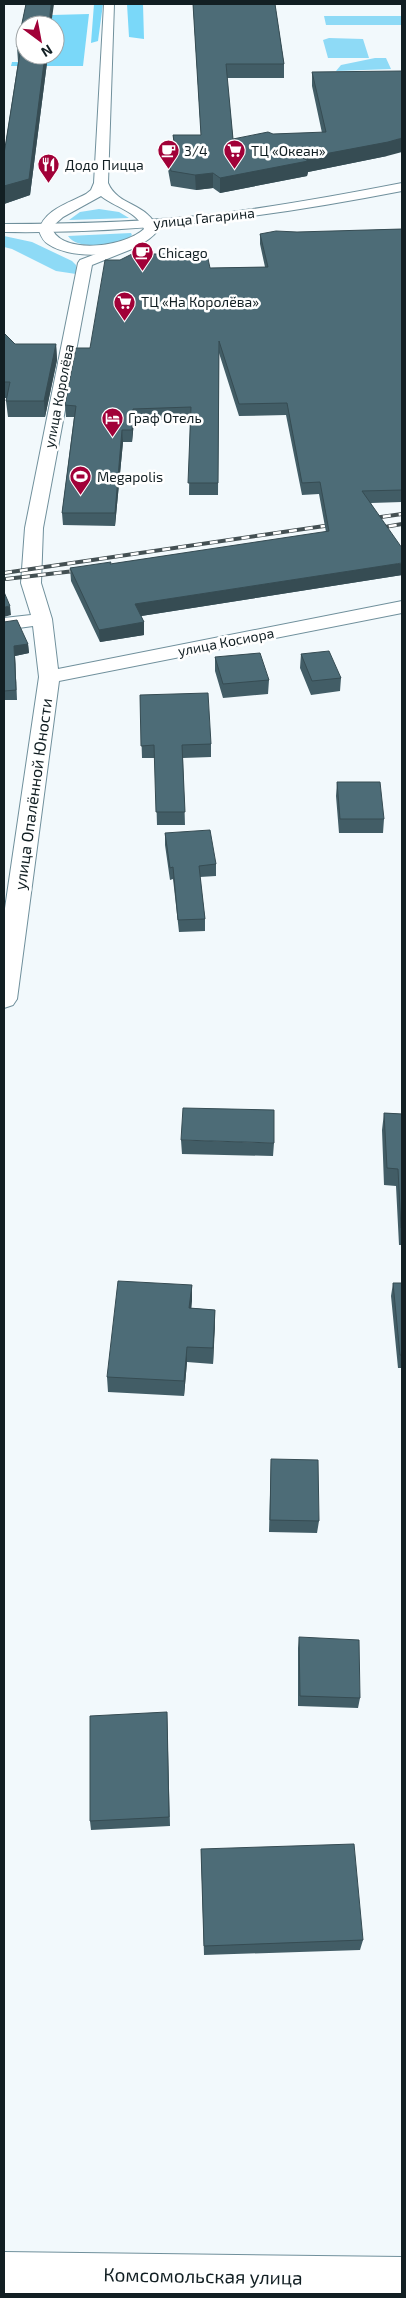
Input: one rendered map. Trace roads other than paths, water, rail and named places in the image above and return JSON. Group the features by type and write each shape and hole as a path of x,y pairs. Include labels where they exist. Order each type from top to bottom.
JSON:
{"main road":[{"path":"101,183 105,194 110,198 142,214 150,224 151,230 149,235 127,246 85,263 48,236 46,228 52,218 97,192 101,183 109,4"},
{"name":"улица Гагарина","path":"4,228 150,224 253,214 402,187"},
{"path":"64,211 83,206 101,205 129,208"},
{"path":"58,244 73,248 95,250 127,246"},
{"name":"улица Королёва","path":"42,619 31,583 34,528 85,263"},
{"name":"улица Косиора","path":"49,677 402,607"},
{"path":"4,624 42,619"},
{"name":"улица Опалённой Юности","path":"4,999 49,677 42,619"},
{"name":"Комсомольская улица","path":"4,2274 402,2278"}],"railway":[{"path":"367,519 402,514"},
{"path":"4,573 338,524"},
{"path":"373,529 402,524"},
{"path":"6,579 83,570"}],"place":[{"name":"3/4","path":"168,170"},
{"name":"ТЦ «Океан»","path":"235,170"},
{"name":"Додо Пицца","path":"49,184"},
{"name":"Chicago","path":"142,272"},
{"name":"ТЦ «На Королёва»","path":"125,321"},
{"name":"Граф Отель","path":"112,437"},
{"name":"Megapolis","path":"81,496"}]}
